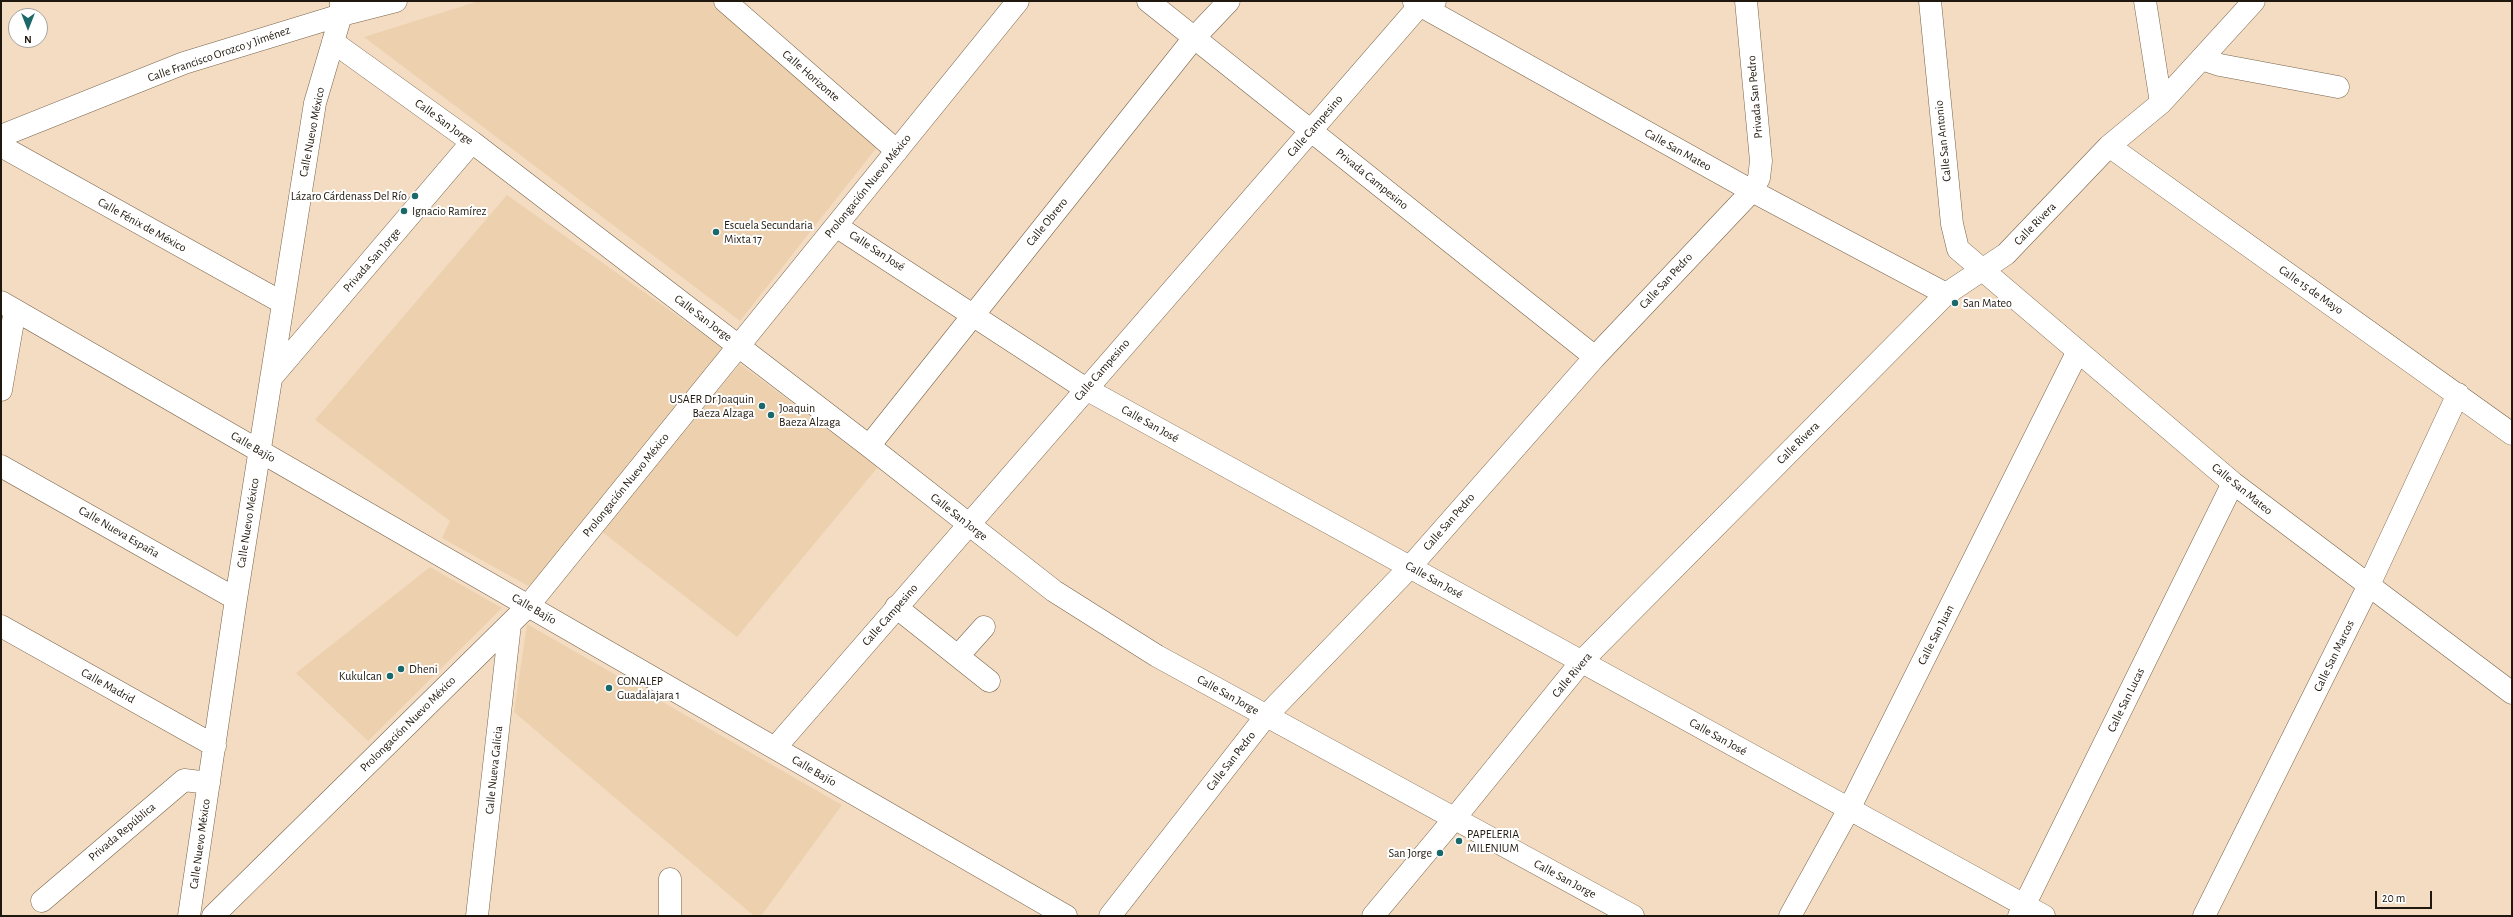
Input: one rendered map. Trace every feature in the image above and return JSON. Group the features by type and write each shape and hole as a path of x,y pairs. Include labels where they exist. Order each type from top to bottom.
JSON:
{"street":[{"name":"Calle Francisco Orozco y Jiménez","path":"1,136 184,63 341,8 396,1"},
{"name":"Calle Horizonte","path":"726,1 897,151"},
{"name":"Prolongación Nuevo México","path":"213,916 528,606 1018,1"},
{"name":"Privada Campesino","path":"1148,1 1594,357"},
{"name":"Calle Obrero","path":"869,446 1194,38 1229,1"},
{"name":"Privada San Pedro","path":"1746,1 1761,161 1759,178 1752,191"},
{"name":"Calle San Antonio","path":"1930,1 1952,224 1958,249 1982,270"},
{"path":"2145,1 2162,103"},
{"name":"Calle Rivera","path":"1373,916 1582,661 1946,294 2006,254 2109,146 2162,103 2254,1"},
{"name":"Calle San Mateo","path":"1423,2 1752,191 1946,294"},
{"name":"Calle Campesino","path":"775,748 1423,2"},
{"name":"Calle Nuevo México","path":"189,916 236,599 315,103 333,42 341,8"},
{"name":"Calle San Jorge","path":"333,42 472,142 869,446 1054,591 1157,656 1634,916"},
{"path":"2202,59 2220,65 2338,86"},
{"name":"Privada San Jorge","path":"271,378 472,142"},
{"name":"Calle Fénix de México","path":"1,146 283,303"},
{"name":"Calle 15 de Mayo","path":"2109,146 2512,434"},
{"name":"Calle San Pedro","path":"1110,916 1266,716 1410,567 1594,357 1752,191"},
{"name":"Calle San José","path":"836,226 974,314 1086,389 1849,809 2022,911 2044,916"},
{"name":"Calle San Mateo","path":"1982,270 2233,483 2368,587 2512,693"},
{"path":"1,390 8,306"},
{"name":"Calle Bajío","path":"8,306 1066,916"},
{"name":"Calle San Juan","path":"1790,916 1849,809 2078,351"},
{"name":"Calle San Marcos","path":"2204,916 2368,587 2458,394"},
{"name":"Calle Nueva España","path":"1,466 236,599"},
{"name":"Calle San Lucas","path":"2022,911 2233,483"},
{"path":"896,607 989,682"},
{"name":"Calle Nueva Galicia","path":"477,916 510,624"},
{"name":"Calle Madrid","path":"1,626 215,746"},
{"path":"958,656 984,626"},
{"name":"Privada República","path":"42,901 184,780 209,783"},
{"path":"670,879 670,916"}],"shaded area":[{"name":"Escuela Secundaria Mixta 17","path":"479,1 723,1 881,142 740,321 364,37"},
{"path":"507,195 723,348 530,587 442,538 450,521 315,420"},
{"path":"740,364 878,467 737,637 601,531"},
{"path":"430,567 502,608 368,741 296,673"},
{"path":"527,624 842,805 761,916 754,916 514,712"}],"place":[{"name":"Lázaro Cárdenass Del Río","path":"415,196"},
{"name":"Ignacio Ramírez","path":"404,211"},
{"name":"Escuela Secundaria Mixta 17","path":"716,232"},
{"name":"San Mateo","path":"1955,303"},
{"name":"USAER Dr Joaquin Baeza Alzaga","path":"762,406"},
{"name":"Joaquin Baeza Alzaga","path":"771,415"},
{"name":"Dheni","path":"401,669"},
{"name":"Kukulcan","path":"390,676"},
{"name":"CONALEP Guadalajara 1","path":"609,688"},
{"name":"PAPELERIA MILENIUM","path":"1459,841"},
{"name":"San Jorge","path":"1440,853"}]}
